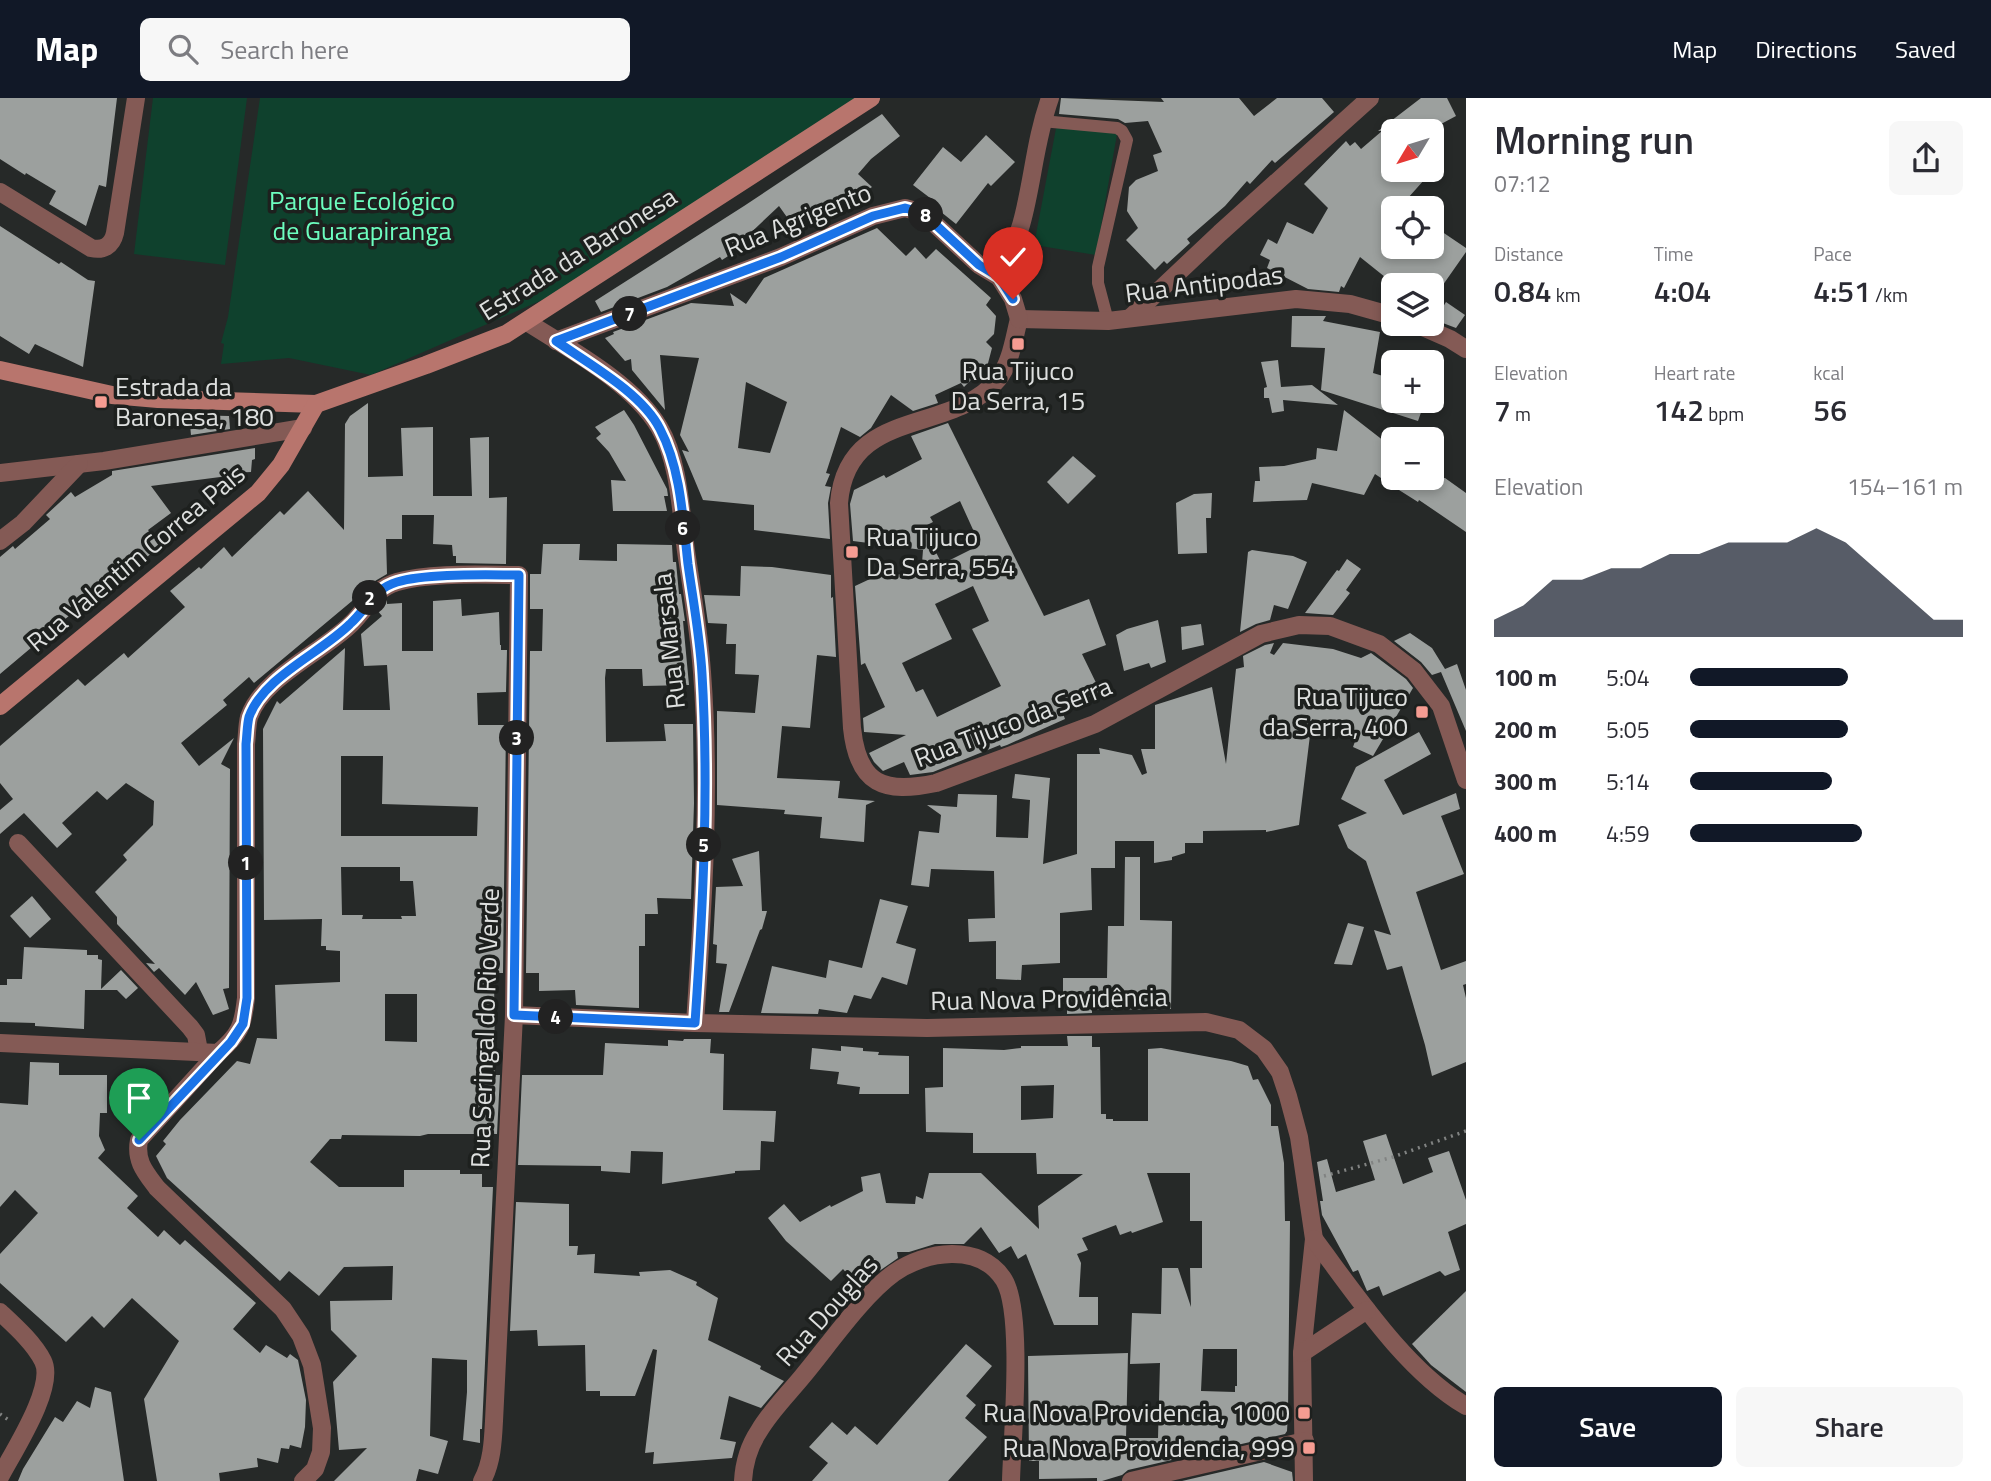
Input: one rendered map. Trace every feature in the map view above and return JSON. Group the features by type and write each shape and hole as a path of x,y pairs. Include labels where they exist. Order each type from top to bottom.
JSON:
{"main road":[{"name":"Estrada da Baronesa","path":"0,370 112,395 316,404 506,334 871,98"},
{"name":"Rua Valentim Correa Pais","path":"0,706 258,493 281,465 316,404"}],"street":[{"path":"0,192 91,248 100,250 107,247 113,241 115,233 136,98"},
{"path":"999,277 1010,259 1024,221 1042,121 1050,98"},
{"path":"1130,318 1370,98"},
{"name":"Rua Agrigento","path":"556,341 781,257 873,216 909,208 923,213 979,265 999,277 1013,299 1019,319"},
{"name":"Rua Antipodas","path":"1019,319 1108,321 1296,299 1350,304 1381,313"},
{"name":"Rua Tijuco da Serra","path":"1019,319 1010,353 999,378 980,397 964,406 894,428 872,441 846,472 840,488 854,744 861,765 877,782 889,788 936,783 1095,724 1261,634 1299,625 1330,626 1379,644 1413,671 1441,706 1466,780"},
{"name":"Rua Marsala","path":"527,322 615,382 639,403 659,427 671,456 680,501 702,672 706,794 695,1023"},
{"path":"1443,336 1466,349"},
{"path":"0,473 79,464 303,428"},
{"path":"0,541 23,523 79,464"},
{"name":"Rua Seringal do Rio Verde","path":"218,1053 238,1034 243,1024 247,998 246,744 249,718 260,699 286,672 340,634 359,615 370,598 389,585 399,581 430,578 519,575 514,1015 494,1421 492,1449 482,1481"},
{"path":"18,844 190,1027 199,1051"},
{"name":"Rua Nova Providência","path":"514,1015 695,1023 927,1028 1206,1022 1239,1030 1264,1049 1280,1072 1289,1096 1299,1137 1314,1239 1302,1353 1304,1481"},
{"path":"0,1044 218,1053"},
{"path":"218,1053 139,1140 137,1153 141,1167 157,1188 283,1309 301,1336 312,1365 321,1428 321,1452 315,1469 303,1481"},
{"path":"1314,1239 1367,1310 1408,1357 1446,1395 1466,1406"},
{"name":"Rua Douglas","path":"743,1481 747,1455 759,1430 858,1308 893,1274 914,1262 940,1253 975,1257 991,1266 1004,1281 1013,1309 1011,1481"},
{"path":"1302,1353 1367,1310"},
{"path":"0,1312 34,1348 44,1362 47,1376 36,1410 0,1477"},
{"path":"1131,1481 1304,1441"}],"lane":[{"path":"1042,121 1117,128 1127,140 1098,267 1098,283 1108,321"}],"path":[{"path":"1305,1181 1393,1157 1466,1131"}],"green space":[{"path":"153,98 247,98 225,265 134,254"},
{"name":"Parque Ecológico de Guarapiranga","path":"260,98 861,98 567,289 371,375 289,358 221,364 224,344 221,343 228,317"},
{"path":"1057,123 1117,134 1096,255 1034,245"}],"building":[{"path":"0,98 117,98 106,187 99,185 86,226 49,204 56,191 0,159"},
{"path":"1061,98 1164,102 1161,98 1239,98 1254,116 1277,98 1322,98 1334,112 1275,163 1272,160 1250,184 1247,181 1225,206 1187,239 1190,243 1167,264 1164,261 1155,270 1126,240 1138,228 1127,211 1129,187 1136,180 1158,171 1153,155 1162,152 1148,121 1125,123 1118,119 1059,114"},
{"path":"1421,98 1447,98 1456,116 1444,122 1444,119 1394,119"},
{"path":"882,114 900,136 871,159 858,174 872,187 825,220 816,209 794,227 779,206 743,240 747,244 722,260 720,257 667,287 601,312 595,301"},
{"path":"1381,132 1381,182 1422,182 1410,196 1381,196 1381,259 1444,259 1444,233 1466,248 1466,252 1444,283 1444,273 1381,274 1360,257 1344,288 1341,286 1339,292 1308,289 1267,268 1270,260 1260,255 1268,239 1277,244 1287,222 1313,234 1328,208 1304,184 1346,141 1350,146 1355,142 1361,149"},
{"path":"986,135 1015,162 991,186 988,183 956,224 936,208 938,204 913,185 943,147 961,162"},
{"path":"0,226 59,264 61,262 88,280 95,281 83,367 35,344 29,354 0,336"},
{"path":"877,228 906,256 915,247 926,259 936,249 991,298 986,305 996,316 994,334 986,342 992,348 987,367 964,387 961,383 935,395 938,403 913,411 891,395 871,428 860,437 841,427 826,473 830,474 825,486 831,487 828,503 830,539 754,530 754,505 703,500 682,450 689,452 680,435 699,358 660,355 665,410 632,370 631,359 625,361 605,338 614,334 613,332 691,303 734,306 730,293 746,304 764,278","holes":["746,382 787,402 770,453 738,448"]},
{"path":"1446,302 1465,315 1456,328 1444,323"},
{"path":"1292,316 1326,316 1323,321 1380,332 1373,373 1381,375 1381,409 1321,390 1325,348 1291,347"},
{"path":"1278,360 1281,387 1312,385 1338,405 1283,400 1284,411 1272,413 1269,398 1264,398 1264,388 1267,387 1261,362"},
{"path":"368,403 368,477 403,476 401,428 433,427 433,496 472,496 470,438 489,437 489,498 507,497 506,564 456,563 452,545 433,544 434,515 402,515 402,539 386,539 387,574 375,581 254,683 249,677 223,700 227,705 181,743 199,766 234,738 221,764 230,769 229,988 223,989 229,1009 213,1015 196,982 185,995 159,968 154,972 146,963 155,964 117,924 117,917 95,892 127,860 123,855 153,825 154,801 126,783 107,800 97,791 62,823 72,834 57,848 24,813 0,834 0,810 13,799 0,783 0,746 78,679 85,686 124,653 128,658 185,607 170,591 199,567 201,569 224,547 232,557 280,511 284,515 308,491 344,530 345,424 350,416"},
{"path":"624,410 667,489 668,496 664,496 667,511 613,511 611,480 626,481 609,452 596,438 601,434 595,427"},
{"path":"1344,410 1381,439 1381,478 1375,474 1364,495 1312,483 1307,500 1253,502 1255,481 1260,481 1259,467 1284,466 1316,459 1317,448 1337,451"},
{"path":"1393,413 1421,413 1418,421"},
{"path":"189,415 229,416 230,429 191,435"},
{"path":"948,423 1044,616 1089,599 1106,645 1082,654 1101,693 1061,708 1065,719 1007,745 1000,745 933,772 910,775 904,762 883,771 869,753 906,735 864,732 863,718 885,707 865,663 861,665 855,586 870,579 866,572 921,576 923,550 853,541 850,504 854,490 884,475 886,478 922,459 911,436","holes":["960,501 980,545 942,564 923,527 933,522 930,517","973,586 989,621 972,629 1001,686 937,717 923,689 916,692 902,663 952,639 935,604"]},
{"path":"255,448 251,472 228,473 228,476 151,486 171,513 148,530 160,546 85,609 84,607 72,617 70,615 0,674 0,557 13,546 15,549 50,519 46,515 71,492 75,497 112,475 112,471"},
{"path":"1073,456 1096,476 1068,504 1047,482"},
{"path":"1445,478 1466,493 1466,532 1419,500 1418,502 1399,490 1444,490"},
{"path":"1212,493 1211,518 1206,518 1207,553 1178,554 1176,503 1194,494"},
{"path":"543,544 580,544 579,560 617,561 617,544 672,545 673,562 676,562 685,621 689,685 643,686 642,669 606,669 605,678 606,742 666,741 664,724 693,724 691,899 657,898 658,914 645,914 645,946 639,946 639,1008 576,1005 575,990 539,991 539,973 526,973 530,651 542,651 543,609 530,609 530,574 541,574"},
{"path":"1252,550 1293,556 1307,562 1288,609 1274,605 1270,620 1240,632 1248,552"},
{"path":"1347,559 1361,569 1346,590 1350,593 1333,615 1305,613 1337,570 1339,571"},
{"path":"741,566 831,575 836,657 817,655 810,728 782,726 777,778 840,781 838,798 875,801 866,805 864,842 820,838 822,817 784,814 785,810 717,805 717,711 755,713 759,675 735,674 736,644 726,644 727,624 708,623 704,595 740,596"},
{"path":"461,599 462,616 499,612 501,650 507,650 506,692 477,693 478,725 506,725 503,973 494,973 495,1075 500,1075 497,1134 342,1135 341,1139 330,1139 310,1162 339,1187 404,1187 404,1170 460,1170 460,1174 482,1174 482,1187 493,1187 482,1429 480,1443 463,1440 467,1360 432,1358 430,1436 448,1441 438,1474 419,1469 416,1481 334,1481 367,1448 339,1450 333,1382 357,1356 331,1330 330,1301 392,1300 393,1266 344,1267 319,1296 289,1271 280,1281 167,1178 156,1156 166,1144 163,1141 180,1120 237,1061 250,1064 257,1038 277,1039 275,985 340,982 340,951 326,950 326,946 321,946 322,919 264,920 263,729 277,701 280,704 345,648 343,710 390,710 387,665 364,666 361,634 382,616 377,610 387,600 387,604 402,603 402,651 433,651 433,601","holes":["341,756 383,756 382,804 478,807 477,836 341,836","341,867 400,867 400,881 413,881 416,916 401,916 402,919 362,919 363,915 342,915","385,994 417,994 417,1042 385,1041"]},
{"path":"1158,620 1166,662 1151,668 1149,663 1124,671 1116,635"},
{"path":"1201,624 1204,645 1182,650 1181,627"},
{"path":"1410,633 1432,648 1445,669 1457,664 1466,690 1466,731 1441,672 1432,675 1421,662 1394,641"},
{"path":"1274,643 1270,653 1274,655 1283,643 1333,649 1361,658 1371,653 1406,679 1413,688 1373,756 1353,747 1358,733 1312,719 1299,825 1266,832 1203,831 1203,843 1185,843 1185,853 1172,857 1172,860 1154,863 1154,841 1115,841 1115,868 1091,868 1092,910 1060,913 1060,963 1022,965 1021,980 996,979 996,941 969,942 968,919 995,918 994,871 931,869 929,887 911,885 919,831 939,833 941,815 927,805 957,807 958,794 997,795 996,837 1028,838 1030,800 1012,798 1015,774 1050,778 1043,864 1077,854 1077,754 1100,754 1099,748 1132,755 1142,775 1147,773 1141,749 1155,749 1155,705 1212,687 1226,764 1236,669 1244,667 1243,656"},
{"path":"1419,732 1431,754 1384,780 1403,815 1456,793 1460,809 1441,816 1464,874 1416,892 1441,970 1466,961 1466,984 1463,985 1466,998 1466,1062 1432,1076 1402,966 1387,970 1374,930 1391,935 1366,861 1348,848 1338,825 1367,813 1341,799 1356,767"},
{"path":"759,851 762,911 767,911 729,1012 719,1012 727,964 716,963 717,945 713,944 716,887 743,886 732,859"},
{"path":"1125,857 1140,857 1140,920 1172,921 1171,1009 1092,1010 1092,1013 1067,1014 1067,1004 1063,1004 1063,978 1107,978 1108,926 1124,926"},
{"path":"32,896 51,919 30,938 10,916"},
{"path":"880,899 908,906 896,943 916,949 907,985 882,977 871,999 854,995 847,1013 819,1009 818,1014 761,1013 772,966 826,978 829,960 862,968"},
{"path":"1348,923 1364,927 1352,965 1334,964"},
{"path":"24,947 87,950 87,955 98,955 98,959 102,960 101,989 121,970 138,988 126,999 117,990 85,990 84,1029 0,1022 0,985 7,985 7,979 22,979"},
{"path":"1067,1036 1092,1036 1092,1047 1100,1047 1101,1114 1106,1114 1106,1119 1113,1121 1148,1121 1148,1049 1161,1048 1231,1061 1248,1066 1253,1080 1258,1079 1271,1105 1271,1126 1278,1126 1284,1163 1285,1221 1290,1221 1288,1413 1285,1434 1128,1470 1122,1475 1102,1481 1097,1481 1097,1478 1039,1479 1039,1461 1029,1461 1028,1356 1128,1353 1126,1438 1158,1438 1160,1363 1130,1364 1132,1313 1161,1314 1162,1268 1178,1268 1191,1307 1190,1268 1202,1268 1202,1221 1190,1221 1190,1173 1147,1173 1163,1222 1120,1235 1116,1225 1082,1238 1088,1250 1077,1254 1081,1263 1079,1297 1098,1297 1098,1325 1054,1325 1026,1254 1018,1259 1011,1246 999,1253 981,1227 964,1244 935,1244 909,1252 897,1252 898,1258 875,1274 860,1289 843,1269 831,1281 786,1241 768,1218 784,1204 800,1222 863,1191 861,1177 880,1173 886,1203 915,1204 916,1196 923,1199 929,1173 981,1173 1039,1229 1038,1206 1083,1174 1037,1174 1036,1153 973,1153 973,1133 926,1132 925,1088 943,1087 943,1048 1004,1050 1021,1046 1068,1046","holes":["1054,1085 1053,1118 1021,1120 1021,1086","1203,1349 1237,1349 1235,1392 1201,1391"]},
{"path":"711,1039 710,1053 724,1054 723,1110 776,1111 774,1142 761,1141 760,1170 735,1171 662,1184 663,1152 631,1151 630,1173 601,1171 601,1166 518,1165 522,1075 603,1075 605,1043 668,1046 668,1040"},
{"path":"841,1046 863,1048 863,1051 879,1052 878,1055 909,1056 909,1094 859,1094 860,1087 837,1084 839,1072 810,1069 812,1048 841,1051"},
{"path":"30,1062 59,1063 59,1075 107,1075 107,1113 100,1113 99,1136 105,1150 98,1158 138,1196 127,1208 158,1237 164,1230 180,1245 185,1240 256,1303 233,1329 260,1353 266,1345 287,1358 290,1354 298,1360 306,1400 301,1448 290,1445 289,1449 281,1448 278,1463 257,1458 258,1467 219,1473 220,1481 157,1481 144,1399 179,1341 132,1298 104,1328 92,1316 66,1342 0,1283 0,1254 38,1213 15,1190 0,1207 0,1103 28,1105"},
{"path":"1386,1134 1403,1184 1433,1172 1428,1158 1449,1151 1466,1200 1466,1224 1448,1232 1460,1270 1445,1276 1440,1271 1383,1296 1379,1286 1367,1291 1358,1270 1353,1272 1322,1215 1320,1201 1323,1201 1317,1162 1327,1159 1336,1192 1375,1180 1363,1141"},
{"path":"516,1202 569,1204 569,1246 578,1246 577,1255 595,1254 594,1273 640,1276 639,1272 670,1270 697,1282 696,1285 718,1298 708,1340 761,1366 760,1369 784,1381 761,1408 729,1396 720,1439 736,1442 732,1458 653,1464 654,1452 645,1453 657,1350 653,1349 635,1396 600,1396 600,1391 586,1391 585,1345 538,1346 537,1330 510,1331"},
{"path":"1466,1291 1466,1392 1431,1365 1412,1344"},
{"path":"966,1344 992,1366 966,1396 976,1405 965,1418 987,1437 948,1481 812,1481 828,1463 809,1447 832,1422 847,1435 855,1426 877,1445"},
{"path":"95,1387 111,1392 124,1481 18,1481 55,1417 63,1422 77,1401 90,1408"},
{"path":"1264,1462 1292,1472 1293,1481 1182,1481"}],"place":[{"name":"Rua Tijuco Da Serra, 15","path":"1018,344"},
{"name":"Estrada da Baronesa, 180","path":"101,402"},
{"name":"Rua Tijuco Da Serra, 554","path":"852,552"},
{"name":"Rua Tijuco da Serra, 400","path":"1422,712"},
{"name":"Rua Nova Providencia, 1000","path":"1304,1413"},
{"name":"Rua Nova Providencia, 999","path":"1309,1448"}],"route":[{"path":"139,1140 231,1042 243,1024 247,998 246,744 249,718 260,699 277,680 340,634 378,591 399,581 519,575 514,1015 695,1023 706,794 702,672 680,501 671,456 659,427 639,403 615,382 556,341 781,257 873,216 905,208 923,213 979,265 999,277 1013,299"}]}
